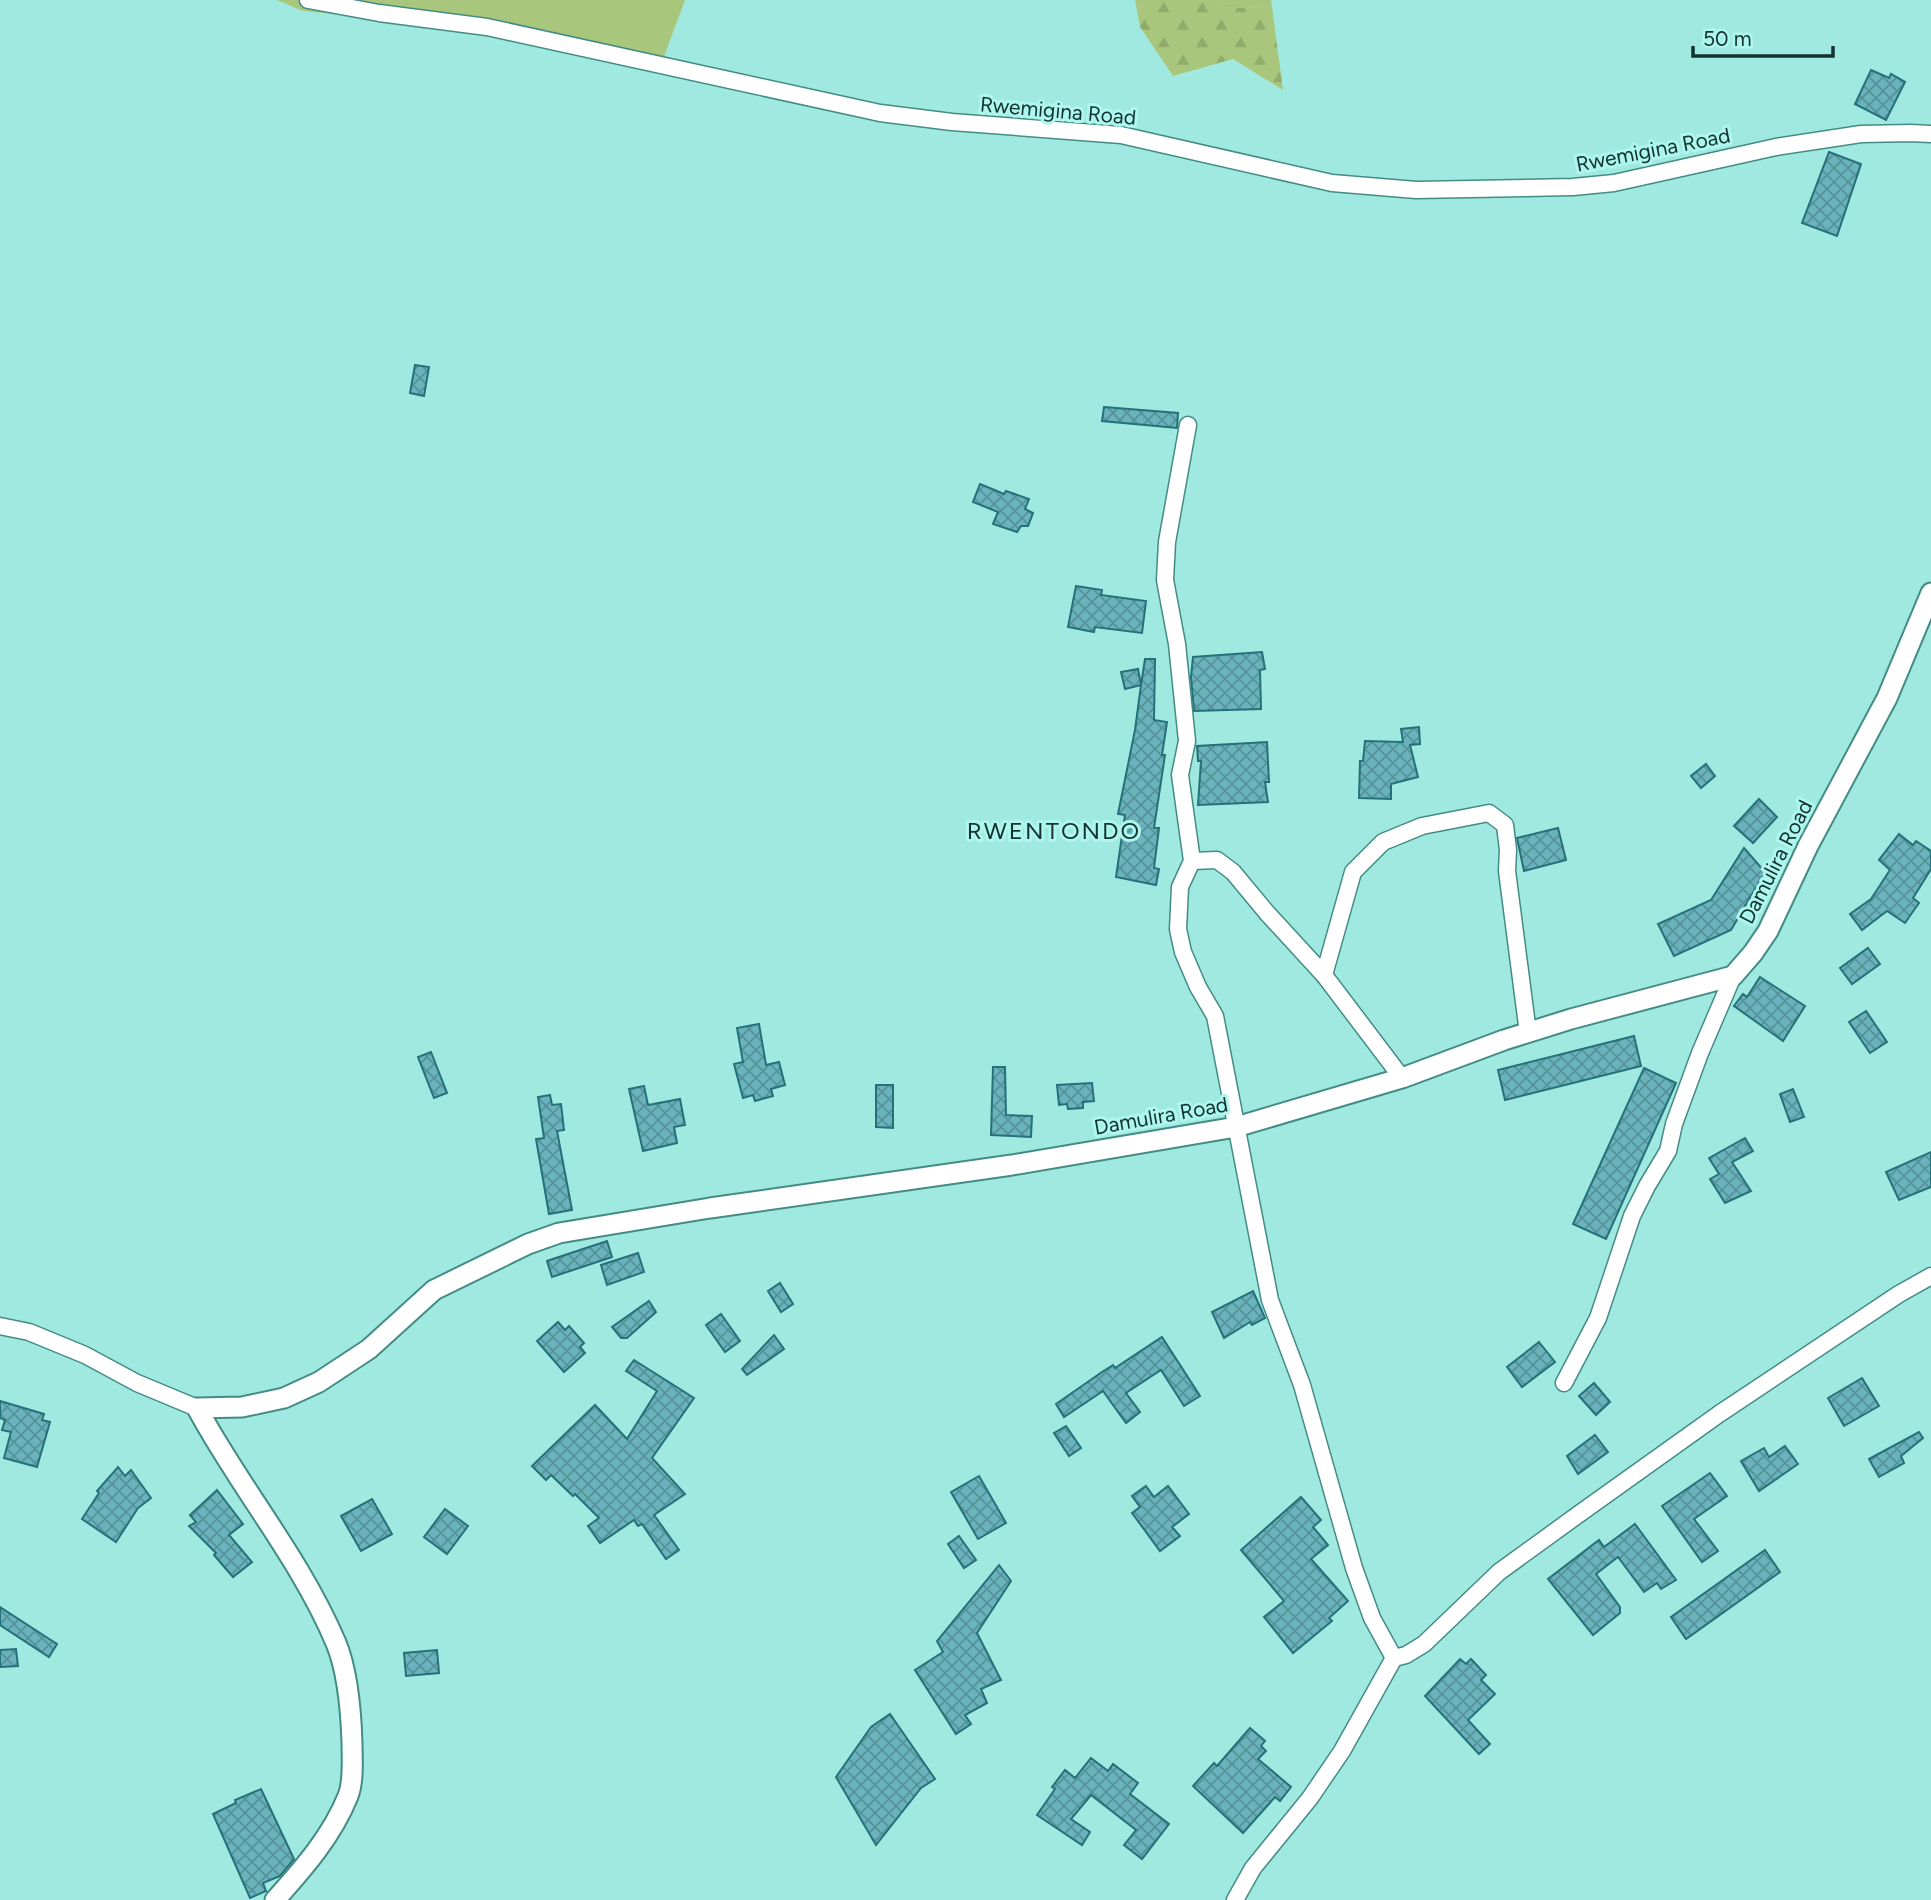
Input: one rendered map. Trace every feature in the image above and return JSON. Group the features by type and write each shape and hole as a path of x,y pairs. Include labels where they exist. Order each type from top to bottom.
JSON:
{"street":[{"name":"Rwemigina Road","path":"308,0 379,13 487,27 880,113 965,123 1121,135 1332,183 1416,190 1573,187 1614,183 1776,147 1861,134 1931,134"},
{"path":"1188,425 1167,542 1165,580 1177,644 1187,741 1180,775 1192,861 1181,887 1178,929 1188,964 1214,1016 1270,1300 1302,1385 1354,1569 1372,1618 1394,1658"},
{"name":"Damulira Road","path":"197,1408 242,1407 284,1398 319,1382 369,1349 434,1290 528,1244 559,1233 710,1208 972,1172 1236,1127 1402,1079 1528,1033 1733,976 1768,931 1808,846 1887,698 1931,593"},
{"path":"1324,975 1353,872 1384,842 1409,831 1461,817 1489,813 1505,825 1507,871 1528,1033"},
{"path":"1192,861 1217,860 1233,872 1324,975 1402,1079"},
{"path":"1564,1383 1598,1318 1632,1216 1668,1151 1674,1124 1733,976"},
{"path":"1234,1900 1253,1868 1310,1798 1342,1751 1394,1658 1406,1655 1424,1644 1499,1572 1708,1422 1899,1294 1931,1276"},
{"path":"0,1326 29,1332 85,1354 138,1383 197,1408 239,1480 298,1566 336,1644 346,1690 352,1745 349,1793 309,1862 275,1900"}],"green space":[{"path":"277,0 685,0 659,70 417,22 303,11"},
{"path":"1135,0 1217,0 1220,8 1272,7 1283,90 1233,59 1173,76 1140,27"},
{"path":"1217,0 1271,0 1272,7 1220,8"}],"building":[{"path":"1871,70 1889,78 1891,74 1905,82 1886,120 1855,104"},
{"path":"1829,152 1861,164 1837,236 1802,223"},
{"path":"415,365 429,367 424,396 410,393"},
{"path":"1104,407 1178,413 1177,428 1102,421"},
{"path":"980,484 1004,494 1006,491 1029,499 1025,509 1033,513 1028,526 1021,526 1017,532 993,524 998,512 973,502"},
{"path":"1076,586 1102,590 1101,595 1146,601 1142,633 1095,627 1094,632 1068,627"},
{"path":"1262,652 1265,669 1260,670 1261,709 1194,711 1191,677 1193,657"},
{"path":"1145,659 1155,659 1154,720 1167,722 1154,828 1159,828 1154,868 1159,869 1156,885 1116,877 1125,815 1118,814 1135,730"},
{"path":"1138,669 1141,685 1125,689 1121,672"},
{"path":"1419,727 1420,744 1410,745 1418,777 1391,784 1391,799 1359,798 1360,761 1363,761 1365,741 1403,742 1401,729"},
{"path":"1267,742 1269,782 1265,782 1268,802 1198,805 1201,761 1198,761 1197,746"},
{"path":"1706,764 1715,776 1701,788 1691,776"},
{"path":"1759,799 1777,817 1753,843 1734,826"},
{"path":"1558,828 1566,860 1524,871 1517,838"},
{"path":"1899,834 1913,845 1916,841 1931,851 1931,869 1913,898 1919,903 1905,923 1887,911 1862,930 1850,914 1871,899 1890,870 1879,860"},
{"path":"1744,848 1765,872 1731,930 1674,956 1658,924 1711,900"},
{"path":"1868,948 1880,964 1852,984 1840,968"},
{"path":"1760,977 1805,1006 1783,1041 1734,1006 1743,994 1747,997"},
{"path":"1866,1011 1887,1042 1870,1053 1849,1022"},
{"path":"759,1024 766,1065 779,1062 785,1085 771,1089 773,1096 755,1101 753,1095 743,1098 734,1064 743,1062 737,1028"},
{"path":"1634,1036 1641,1066 1505,1100 1498,1070"},
{"path":"431,1052 447,1093 434,1098 418,1057"},
{"path":"993,1067 1005,1067 1006,1115 1032,1116 1031,1137 991,1135"},
{"path":"1644,1068 1676,1083 1606,1239 1573,1224"},
{"path":"1092,1083 1094,1101 1083,1102 1083,1108 1068,1109 1067,1104 1059,1105 1057,1085"},
{"path":"876,1085 893,1085 893,1128 876,1127"},
{"path":"644,1086 648,1105 680,1099 685,1125 674,1127 677,1143 643,1151 629,1089"},
{"path":"1793,1089 1804,1117 1790,1122 1780,1094"},
{"path":"550,1095 552,1105 561,1104 564,1130 557,1131 572,1210 549,1214 536,1139 544,1138 538,1097"},
{"path":"1745,1138 1753,1151 1732,1162 1751,1191 1725,1203 1710,1179 1719,1174 1709,1158"},
{"path":"1931,1152 1931,1187 1899,1200 1886,1172"},
{"path":"607,1241 612,1257 552,1277 547,1261"},
{"path":"638,1253 644,1272 607,1285 601,1265"},
{"path":"780,1283 793,1304 781,1312 768,1291"},
{"path":"1253,1291 1265,1318 1252,1325 1250,1322 1224,1338 1212,1312"},
{"path":"649,1301 656,1312 627,1338 621,1338 612,1327"},
{"path":"721,1314 740,1341 725,1352 706,1325"},
{"path":"558,1322 565,1330 569,1326 584,1343 580,1347 585,1353 564,1372 537,1341"},
{"path":"774,1335 784,1349 747,1375 742,1369"},
{"path":"1162,1337 1200,1396 1184,1406 1161,1370 1126,1393 1140,1412 1126,1423 1103,1391 1064,1417 1056,1404 1113,1365 1115,1368"},
{"path":"1539,1342 1555,1362 1522,1387 1507,1367"},
{"path":"634,1360 694,1398 652,1458 685,1494 654,1515 679,1550 666,1559 642,1524 638,1526 634,1520 600,1543 588,1526 599,1518 551,1475 546,1480 532,1466 595,1405 627,1439 657,1391 626,1371"},
{"path":"1862,1378 1879,1406 1844,1426 1828,1398"},
{"path":"1594,1383 1610,1402 1596,1415 1579,1396"},
{"path":"0,1401 44,1414 42,1420 50,1422 37,1467 4,1458 11,1432 2,1430 5,1420 0,1418"},
{"path":"1066,1426 1081,1448 1069,1456 1054,1433"},
{"path":"1919,1432 1923,1438 1901,1456 1904,1463 1879,1477 1869,1459"},
{"path":"1595,1435 1608,1452 1578,1474 1567,1456"},
{"path":"1785,1446 1798,1464 1759,1491 1741,1461 1764,1448 1769,1457"},
{"path":"118,1467 125,1476 131,1470 151,1498 138,1508 116,1542 82,1519 99,1493 97,1491"},
{"path":"1710,1473 1727,1496 1694,1519 1718,1551 1702,1562 1662,1506"},
{"path":"979,1476 1006,1523 978,1539 951,1492"},
{"path":"1146,1486 1154,1497 1168,1486 1189,1514 1172,1527 1180,1536 1160,1551 1132,1513 1140,1507 1132,1496"},
{"path":"217,1490 243,1524 229,1535 252,1562 233,1577 214,1555 216,1553 189,1526 196,1522 190,1515"},
{"path":"1301,1497 1321,1520 1313,1527 1328,1545 1311,1559 1348,1601 1329,1618 1332,1621 1293,1653 1264,1617 1284,1601 1241,1550"},
{"path":"372,1499 392,1534 361,1551 341,1516"},
{"path":"445,1509 468,1526 447,1554 424,1537"},
{"path":"1635,1524 1676,1580 1661,1589 1657,1583 1644,1592 1618,1557 1596,1574 1620,1607 1620,1613 1593,1635 1548,1579 1599,1540 1604,1547"},
{"path":"959,1536 976,1560 964,1568 948,1544"},
{"path":"1765,1550 1780,1572 1686,1639 1671,1617"},
{"path":"999,1565 1011,1581 977,1633 1001,1680 981,1689 987,1703 965,1715 971,1724 956,1734 915,1670 943,1652 937,1641"},
{"path":"0,1607 57,1644 49,1657 0,1625"},
{"path":"16,1649 18,1666 0,1667 0,1650"},
{"path":"437,1650 439,1673 406,1676 404,1653"},
{"path":"1460,1659 1466,1664 1471,1659 1486,1675 1481,1680 1495,1694 1468,1720 1490,1744 1479,1754 1425,1696"},
{"path":"890,1714 935,1779 921,1788 876,1845 836,1777 871,1727"},
{"path":"1250,1728 1265,1741 1261,1746 1266,1751 1258,1759 1291,1787 1280,1801 1275,1797 1243,1833 1193,1786 1214,1763 1217,1766"},
{"path":"1091,1758 1108,1771 1113,1764 1138,1783 1130,1794 1169,1824 1142,1859 1124,1845 1136,1830 1091,1795 1071,1819 1090,1832 1082,1845 1037,1815 1065,1770 1075,1778"},
{"path":"261,1789 294,1859 280,1876 263,1883 266,1891 250,1898 213,1814 236,1803 235,1800"}],"district":[{"name":"RWENTONDO","path":"1054,831"}]}
